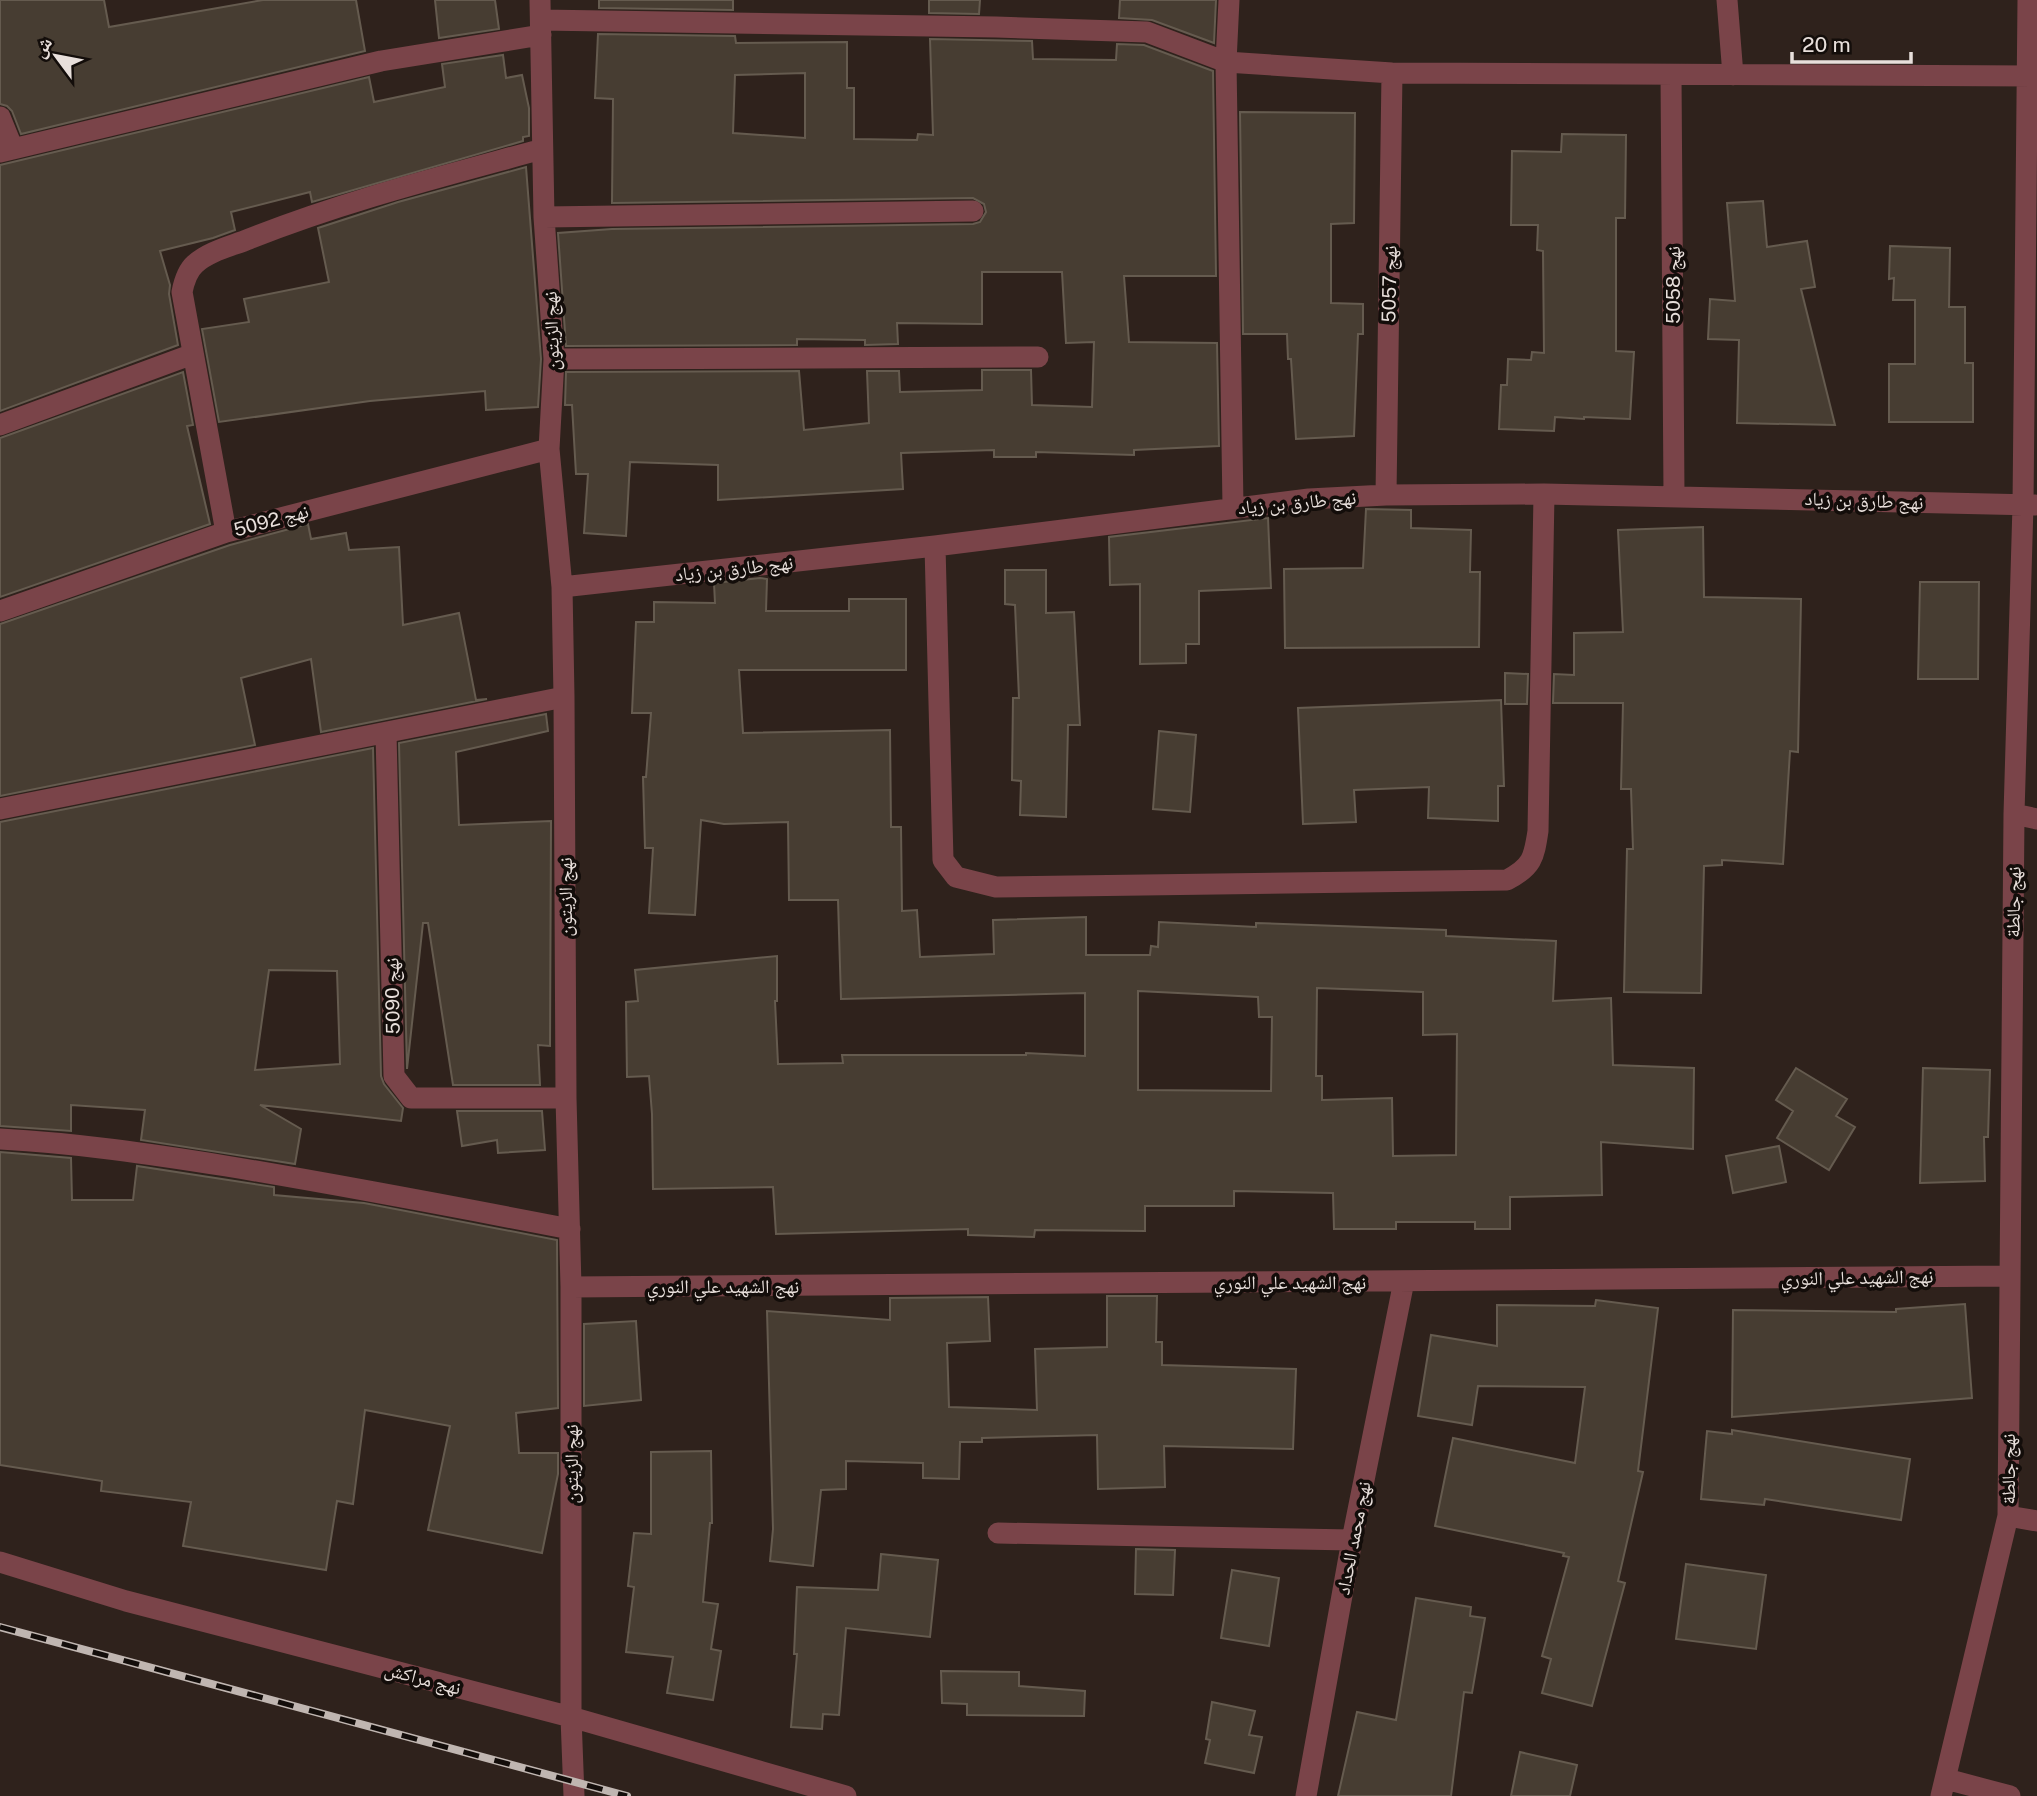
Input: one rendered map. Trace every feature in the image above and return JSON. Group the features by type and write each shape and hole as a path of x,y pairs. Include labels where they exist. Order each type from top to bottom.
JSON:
{"street":[{"path":"1229,0 1226,62 1233,507"},
{"path":"1727,0 1733,75"},
{"name":"نهج جالطة","path":"1944,1787 2008,1516 2014,814 2030,505 2033,76 2028,0"},
{"path":"0,117 6,150 381,61 541,18 1147,32 1226,62 1392,73 2033,76"},
{"name":"نهج الزيتون","path":"541,18 544,217 554,359 549,449 562,587 566,1098 571,1287 571,1717 574,1796"},
{"name":"نهج 5057","path":"1386,495 1392,73"},
{"name":"نهج 5058","path":"1671,75 1674,495"},
{"path":"226,532 182,292 194,264 209,254 272,230 405,186 542,149"},
{"path":"544,217 973,211"},
{"path":"0,425 193,354"},
{"path":"554,359 1038,357"},
{"name":"نهج 5092","path":"0,611 226,532 549,449"},
{"path":"935,546 943,860 956,877 996,887 1507,880 1525,871 1534,855 1538,831 1544,494"},
{"name":"نهج طارق بن زياد","path":"562,587 935,546 1309,499 1386,495 1674,495 2030,505"},
{"path":"0,809 564,697"},
{"name":"نهج 5090","path":"386,733 394,1076 411,1097 566,1098"},
{"path":"2014,814 2037,819"},
{"path":"0,1139 51,1142 183,1159 570,1229"},
{"name":"نهج الشهيد علي النوري","path":"571,1287 2010,1276"},
{"name":"نهج محمد الحداد","path":"1306,1796 1352,1540 1404,1282"},
{"path":"2008,1516 2037,1521"},
{"path":"998,1533 1352,1540"},
{"name":"نهج مراكش","path":"0,1562 126,1601 571,1717 846,1796"},
{"path":"1944,1787 2010,1796"}],"building":[{"path":"0,0 104,0 109,27 263,0 356,0 365,51 21,134 12,111 0,104"},
{"path":"435,0 495,0 499,29 439,38"},
{"path":"599,0 733,0 733,10 599,8"},
{"path":"929,0 980,0 979,14 929,13"},
{"path":"1120,0 1216,0 1214,43 1152,20 1119,18"},
{"path":"598,34 735,36 736,43 847,42 847,88 854,88 854,139 917,140 918,134 933,135 930,39 1032,41 1033,59 1116,60 1117,44 1144,45 1213,71 1216,276 1124,276 1129,342 1217,343 1219,446 1134,450 1134,455 1036,452 1036,457 994,457 994,450 901,453 903,489 718,500 718,465 630,462 626,536 584,533 588,474 576,474 572,405 565,405 566,372 799,371 804,430 869,423 867,371 899,371 900,392 982,390 982,370 1031,370 1032,405 1092,407 1094,342 1066,343 1062,272 982,272 982,324 897,323 898,344 865,345 865,340 797,339 797,345 566,346 558,233 612,229 973,224 980,222 986,212 984,204 973,198 612,203 613,99 595,98","holes":["805,73 805,138 733,133 735,75"]},
{"path":"503,55 506,78 522,75 529,108 529,136 523,137 523,141 312,202 310,192 231,212 235,230 160,251 170,285 169,294 178,345 0,411 0,165 369,77 374,102 445,87 442,64"},
{"path":"1240,112 1355,113 1354,223 1331,224 1331,303 1363,304 1363,334 1358,334 1354,436 1296,439 1287,334 1243,334"},
{"path":"1562,134 1626,135 1625,218 1616,218 1616,351 1634,352 1630,419 1555,417 1554,431 1499,429 1501,385 1507,385 1508,359 1531,360 1532,352 1544,353 1543,251 1537,250 1538,225 1511,225 1512,151 1561,152"},
{"path":"526,167 541,359 538,407 486,410 485,391 370,401 219,422 202,329 249,322 244,299 329,282 318,228 398,202"},
{"path":"1763,201 1767,247 1807,241 1815,287 1801,289 1835,425 1737,423 1739,340 1708,339 1710,299 1735,301 1727,203"},
{"path":"1890,246 1950,248 1949,307 1965,307 1965,363 1973,363 1973,422 1889,422 1889,364 1915,364 1915,300 1893,300 1894,278 1889,279"},
{"path":"183,372 193,425 187,426 210,524 0,597 0,438"},
{"path":"1366,509 1411,510 1411,528 1471,530 1470,572 1480,572 1479,647 1285,648 1284,569 1363,568"},
{"path":"1268,518 1271,588 1199,591 1199,644 1186,644 1186,663 1140,664 1140,584 1110,585 1109,537"},
{"path":"308,524 311,539 346,533 349,550 399,547 403,625 459,613 476,700 487,699 321,732 311,659 241,678 255,745 0,796 0,624 230,545"},
{"path":"1703,527 1704,597 1801,599 1798,752 1790,751 1783,864 1722,860 1722,865 1704,866 1701,993 1624,992 1627,849 1633,849 1631,789 1621,789 1623,703 1553,703 1554,674 1574,675 1574,633 1623,632 1618,530"},
{"path":"1005,570 1046,570 1046,613 1074,612 1080,725 1068,725 1066,817 1020,815 1021,781 1012,780 1013,698 1019,698 1015,605 1005,604"},
{"path":"767,579 766,611 849,611 849,599 906,599 906,670 739,670 743,733 890,730 891,827 901,827 902,911 917,910 920,957 994,954 993,920 1086,917 1086,955 1150,955 1151,946 1158,947 1159,922 1256,927 1256,923 1446,930 1446,936 1556,941 1553,1001 1611,998 1613,1065 1694,1068 1693,1149 1601,1142 1602,1195 1510,1197 1510,1229 1475,1229 1475,1222 1396,1222 1396,1229 1334,1229 1333,1193 1234,1191 1234,1206 1145,1206 1145,1231 1035,1230 1034,1237 968,1235 968,1229 776,1234 773,1187 653,1189 649,1076 627,1077 626,1002 638,1001 635,970 777,956 775,1001 778,1064 843,1063 842,1055 1026,1053 1085,1056 1085,993 841,999 838,900 789,900 788,822 724,824 701,820 695,915 649,913 653,848 645,848 643,777 646,777 651,713 632,713 636,622 654,622 654,602 715,603 714,583","holes":["1317,988 1423,992 1423,1035 1457,1034 1456,1155 1393,1156 1392,1098 1322,1100 1322,1076 1316,1076","1138,991 1258,997 1259,1017 1272,1017 1271,1091 1138,1090"]},
{"path":"1920,582 1979,582 1978,679 1918,679"},
{"path":"1505,673 1528,674 1527,704 1505,704"},
{"path":"1501,700 1504,786 1498,786 1498,821 1428,818 1429,787 1354,790 1356,822 1303,824 1298,708"},
{"path":"546,714 548,731 456,752 459,825 551,821 550,1046 538,1045 540,1085 453,1085 428,923 423,923 407,1069 399,743"},
{"path":"1159,731 1196,735 1190,812 1153,809"},
{"path":"373,748 381,1076 403,1108 401,1121 260,1105 301,1129 295,1164 141,1140 145,1110 71,1105 71,1131 0,1126 0,822","holes":["269,970 337,971 340,1064 255,1070"]},
{"path":"1796,1068 1847,1099 1836,1116 1855,1127 1829,1170 1777,1138 1793,1111 1776,1100"},
{"path":"1923,1068 1990,1070 1988,1137 1984,1137 1985,1181 1920,1183"},
{"path":"457,1111 542,1111 545,1150 498,1153 497,1140 462,1146"},
{"path":"1779,1146 1786,1182 1733,1193 1726,1156"},
{"path":"0,1152 71,1158 72,1200 133,1200 137,1166 274,1187 274,1195 364,1203 557,1240 558,1408 516,1413 519,1453 558,1453 558,1474 542,1553 428,1530 450,1426 365,1410 353,1504 337,1501 326,1570 183,1546 191,1502 101,1491 102,1481 0,1465"},
{"path":"1107,1296 1157,1296 1156,1342 1162,1342 1162,1365 1296,1369 1293,1449 1164,1446 1165,1487 1098,1489 1097,1435 982,1438 982,1442 960,1442 959,1479 923,1478 923,1463 846,1461 846,1489 821,1490 813,1566 770,1561 773,1529 767,1311 890,1320 890,1298 988,1297 990,1341 947,1343 949,1407 1037,1410 1035,1349 1107,1347"},
{"path":"1596,1300 1658,1308 1638,1471 1643,1472 1618,1581 1625,1583 1592,1706 1542,1693 1551,1659 1542,1656 1569,1557 1563,1556 1564,1553 1435,1526 1453,1438 1575,1463 1585,1387 1478,1386 1472,1425 1418,1416 1431,1335 1497,1346 1497,1305 1595,1306"},
{"path":"1965,1304 1972,1398 1732,1417 1733,1310 1896,1312 1896,1309"},
{"path":"636,1321 641,1400 584,1406 584,1324"},
{"path":"1732,1430 1910,1459 1901,1520 1765,1499 1764,1505 1701,1499 1707,1431 1732,1434"},
{"path":"711,1451 712,1523 703,1602 718,1604 711,1649 721,1651 713,1700 667,1693 673,1657 626,1652 634,1587 628,1586 634,1533 651,1534 651,1452"},
{"path":"1136,1549 1175,1550 1173,1595 1135,1594"},
{"path":"881,1554 938,1560 930,1637 846,1628 839,1715 823,1714 822,1729 791,1727 797,1654 794,1654 797,1587 878,1590"},
{"path":"1686,1564 1766,1575 1756,1649 1676,1639"},
{"path":"1232,1570 1279,1578 1269,1646 1221,1638"},
{"path":"1416,1598 1471,1607 1470,1616 1485,1618 1472,1693 1464,1692 1451,1796 1338,1796 1357,1712 1396,1720"},
{"path":"941,1671 1019,1672 1019,1686 1085,1691 1084,1716 967,1715 967,1704 942,1703"},
{"path":"1212,1702 1255,1711 1249,1735 1262,1737 1254,1773 1205,1763 1210,1740 1206,1739"},
{"path":"1520,1752 1577,1765 1570,1796 1511,1796"}],"railway":[{"path":"0,1627 627,1796"}]}
